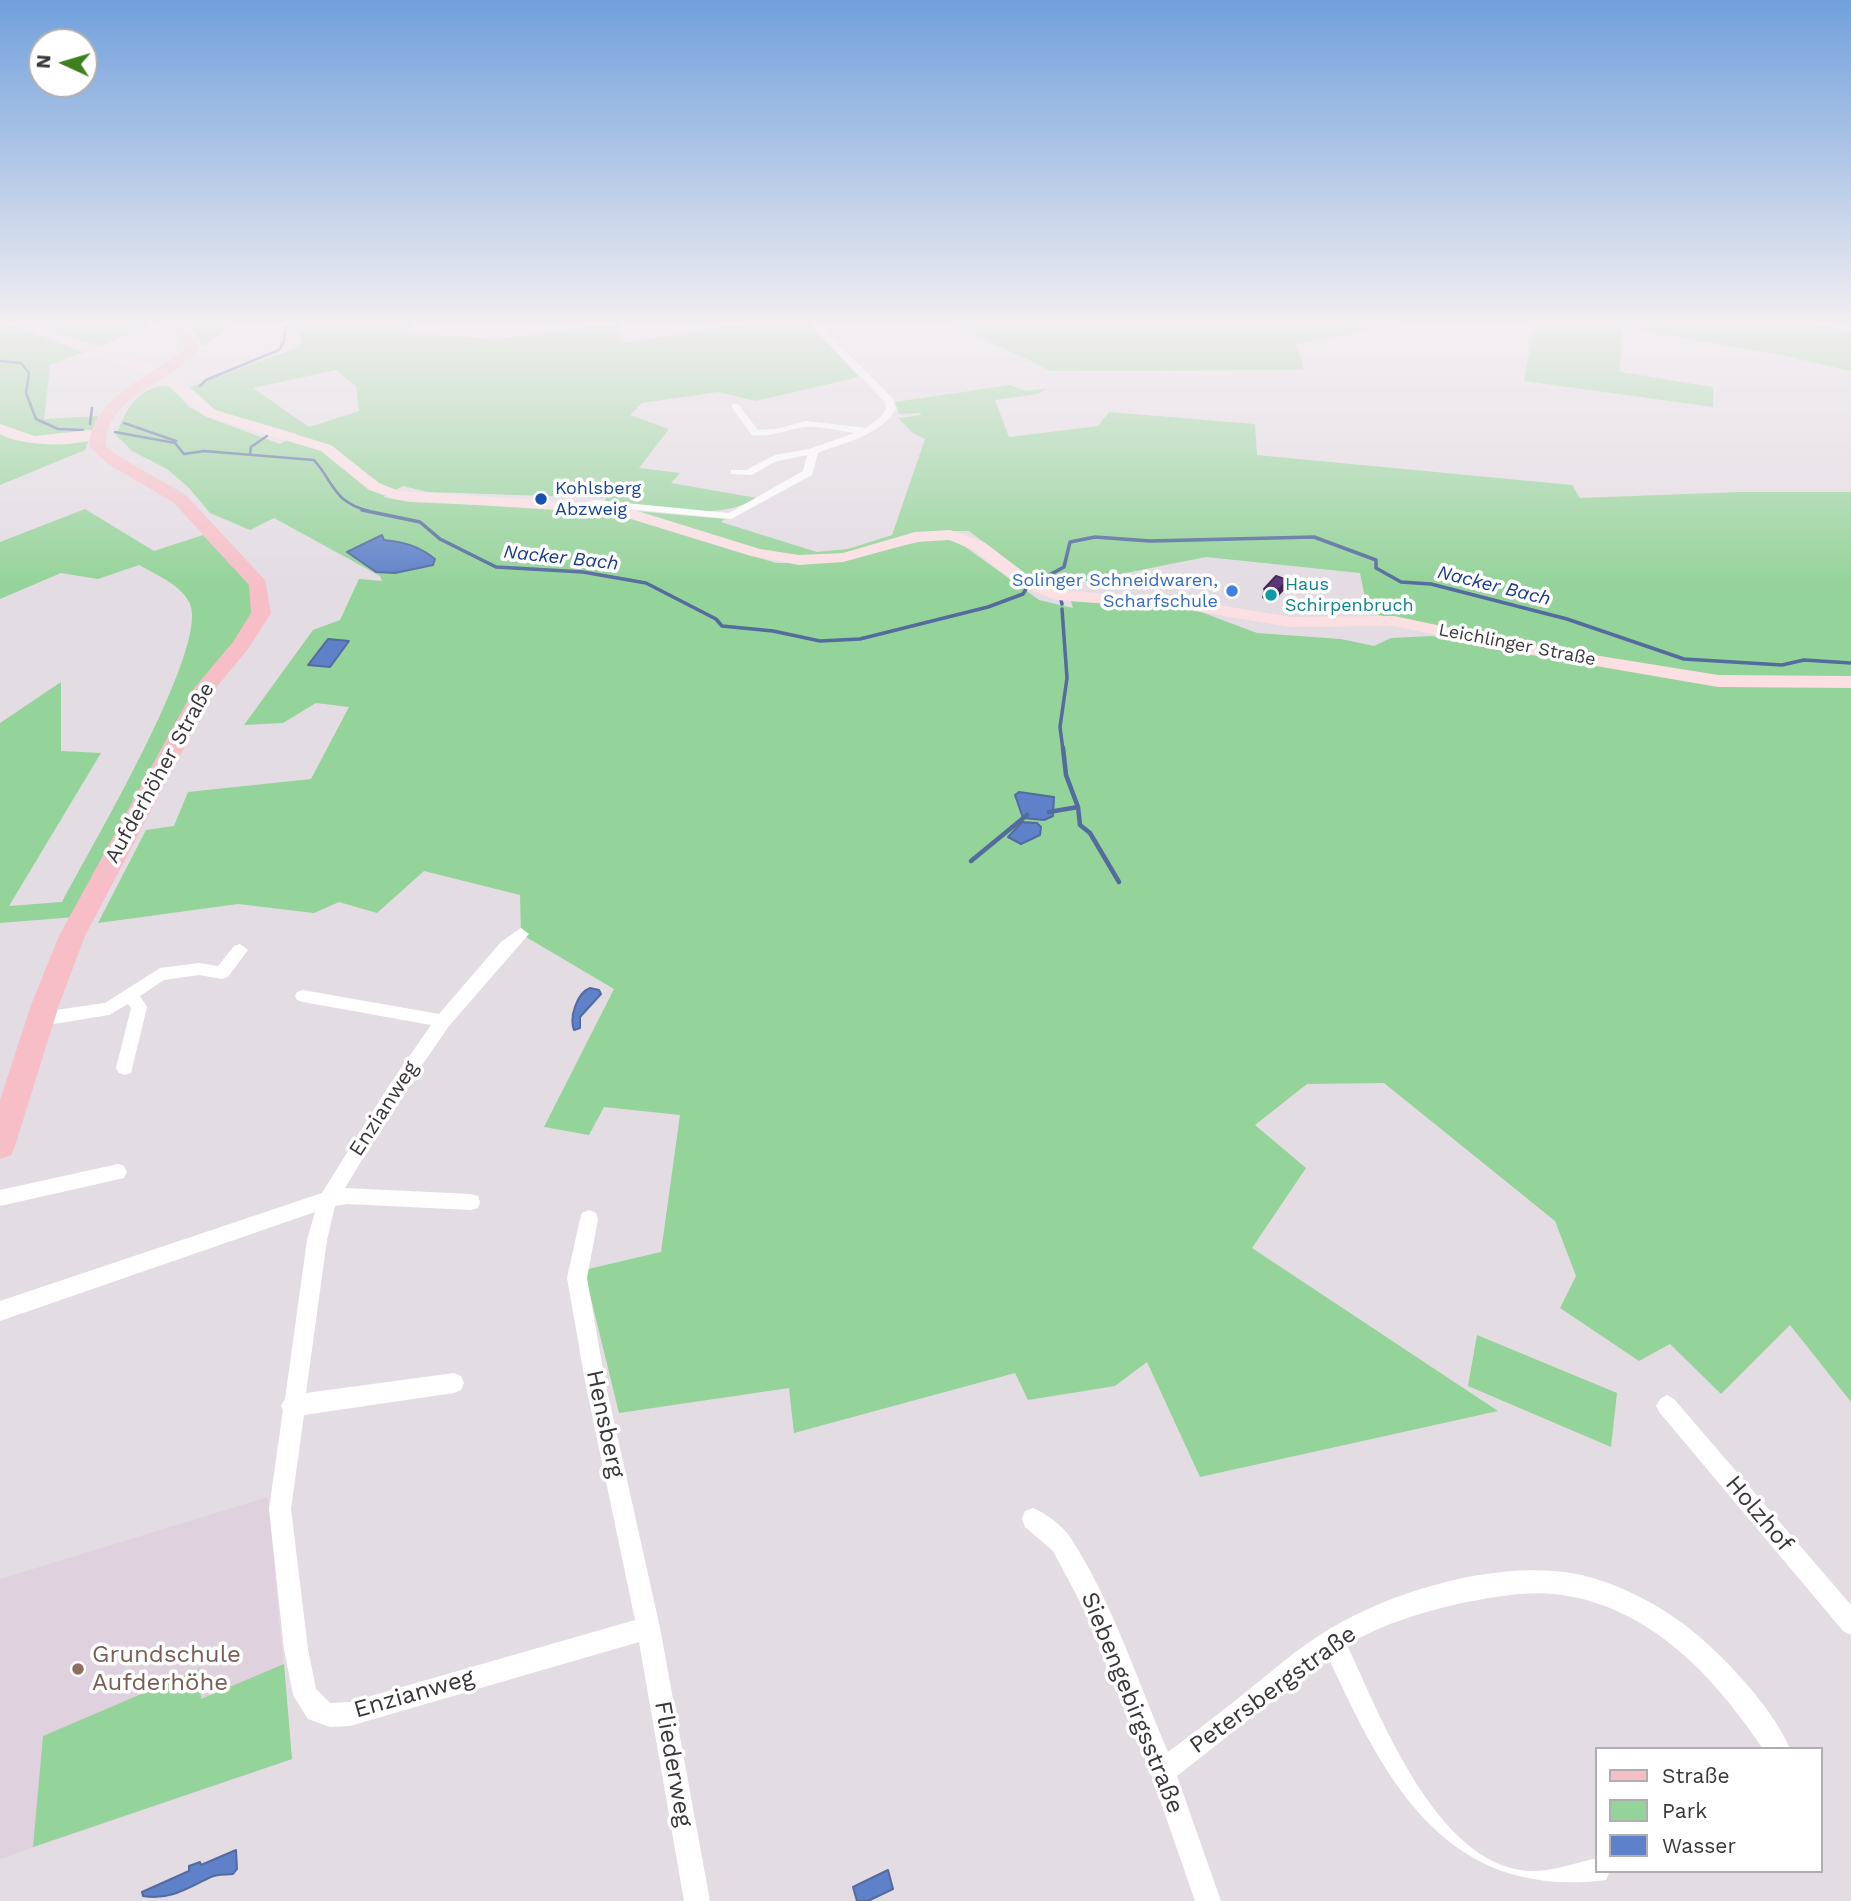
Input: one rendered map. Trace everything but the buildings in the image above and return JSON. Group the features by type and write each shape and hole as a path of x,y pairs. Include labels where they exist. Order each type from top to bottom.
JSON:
{"main road":[{"path":"0,428 10,434 34,440 99,433 112,410"},
{"name":"Leichlinger Straße","path":"205,410 331,451 347,462 365,483 386,493 424,498 585,506 668,523 750,550 786,558 838,558 915,538 947,535 972,543 1011,573 1056,595 1189,605 1290,622 1394,621 1532,650 1718,681 1851,682"},
{"name":"Aufderhöher Straße","path":"0,1146 41,1019 72,936 206,687 241,645 261,614 260,593 248,573 168,488 102,453 97,444 99,433"}],"street":[{"path":"738,410 755,433 776,432 806,424 866,431"},
{"path":"735,472 748,473 758,463 789,453 812,452 866,431 886,418 889,410"},
{"path":"585,506 595,503 732,516 808,473 812,452"},
{"name":"Enzianweg","path":"521,934 507,946 443,1021 394,1092 328,1199 314,1257 280,1509 296,1649 305,1695 317,1710 330,1714 350,1714 648,1628"},
{"path":"41,1019 104,1010 131,996 160,974 199,969 222,973 240,950"},
{"path":"125,1068 139,1016 139,1007 131,996"},
{"path":"303,996 443,1021"},
{"path":"0,1198 118,1172"},
{"path":"0,1311 328,1199 347,1196 471,1202"},
{"name":"Hensberg","path":"589,1219 578,1278 595,1381 648,1628"},
{"path":"292,1406 454,1383"},
{"name":"Holzhof","path":"1667,1406 1851,1623"},
{"name":"Siebengebirgsstraße","path":"1033,1519 1061,1543 1078,1572 1163,1771 1208,1901"},
{"name":"Petersbergstraße","path":"1163,1771 1332,1640 1384,1614 1430,1598 1499,1584 1560,1583 1586,1588 1633,1607 1670,1630 1701,1655 1759,1719 1777,1747"},
{"name":"Fliederweg","path":"648,1628 696,1901"},
{"path":"1332,1640 1419,1809 1454,1852 1494,1875 1527,1884 1596,1871"}],"shaded area":[{"path":"268,1497 292,1759 0,1859 0,1579"}],"green space":[{"path":"0,410 45,410 44,419 98,416 85,450 0,485"},
{"path":"128,410 194,410 280,444 297,434 215,410 284,410 309,427 359,410 635,410 630,415 669,429 639,468 680,473 671,483 757,498 722,510 683,511 605,501 606,498 428,492 403,486 383,497 409,502 616,514 776,563 833,562 927,540 949,539 964,546 1039,600 1073,608 1071,601 1193,609 1257,633 1341,639 1374,646 1391,638 1432,636 1534,655 1531,645 1368,613 1360,573 1206,557 1050,588 1022,572 969,531 933,531 832,556 799,556 771,553 636,511 725,519 721,522 817,552 848,549 892,535 925,439 913,433 898,418 921,415 920,413 899,414 898,410 999,410 1009,437 1098,426 1109,412 1255,424 1257,455 1572,485 1580,498 1739,492 1851,492 1851,1402 1790,1325 1721,1394 1670,1344 1639,1361 1560,1308 1576,1276 1555,1221 1384,1083 1307,1084 1255,1125 1306,1168 1252,1248 1498,1411 1200,1477 1147,1362 1115,1386 1028,1400 1015,1373 794,1433 789,1388 619,1413 584,1270 661,1252 680,1115 604,1107 589,1135 544,1127 614,989 521,934 520,895 424,871 377,913 339,902 314,913 238,904 98,923 146,830 174,826 188,792 311,779 349,707 316,703 283,723 244,725 313,630 340,620 359,579 382,581 380,576 274,518 250,530 210,513 188,487 167,469 132,451 116,435"},
{"path":"85,509 154,551 203,535 249,584 256,608 75,917 0,923 0,723 61,682 61,751 101,753 9,906 62,902 119,798 165,705 182,663 191,628 190,604 186,597 168,581 139,565 98,579 61,573 0,599 0,542"},
{"path":"1477,1335 1617,1393 1611,1447 1468,1386"},
{"path":"284,1664 292,1759 33,1847 43,1736 200,1669 201,1699"}],"water":[{"path":"382,535 384,540 405,543 423,551 435,559 433,565 395,573 376,572 347,552"},
{"path":"328,639 349,641 330,667 308,665"},
{"path":"1019,792 1054,797 1053,816 1044,820 1023,818 1015,795"},
{"path":"1022,822 1037,823 1041,827 1040,835 1021,844 1008,837"},
{"path":"590,988 599,990 601,994 580,1017 580,1028 574,1030 575,1006 581,995"},
{"path":"236,1850 237,1869 233,1874 214,1876 171,1895 143,1896 142,1892 189,1871 189,1866 200,1862 201,1865"},
{"path":"888,1870 893,1889 868,1901 857,1901 853,1887"}],"waterway":[{"name":"Nacker Bach","path":"32,410 36,419 58,429 83,430"},
{"path":"90,424 92,410"},
{"path":"124,423 176,441"},
{"name":"Nacker Bach","path":"115,432 175,443 184,454 204,451 314,460 341,497 348,503 369,511"},
{"path":"250,454 251,447 267,436"},
{"name":"Nacker Bach","path":"362,510 420,522 440,539 496,567 583,572 646,583 716,619 722,626 773,631 820,641 860,639 988,607 1023,594 1026,589"},
{"name":"Nacker Bach","path":"1040,580 1064,567 1070,542 1095,537 1150,541 1314,537 1376,560 1376,568 1401,582 1431,584 1567,619 1684,659 1782,665 1804,660 1851,663"},
{"path":"1061,600 1062,604"},
{"path":"1062,609 1067,678 1060,727 1063,750"},
{"path":"1063,748 1066,775 1078,807"},
{"path":"1049,812 1078,807"},
{"path":"1078,807 1080,825 1090,833 1119,882"},
{"path":"971,861 1027,815"}],"place":[{"name":"Kohlsberg Abzweig","path":"541,499"},
{"name":"Solinger Schneidwaren, Scharfschule","path":"1232,591"},
{"name":"Haus Schirpenbruch","path":"1271,595"},
{"name":"Grundschule Aufderhöhe","path":"78,1669"}]}
